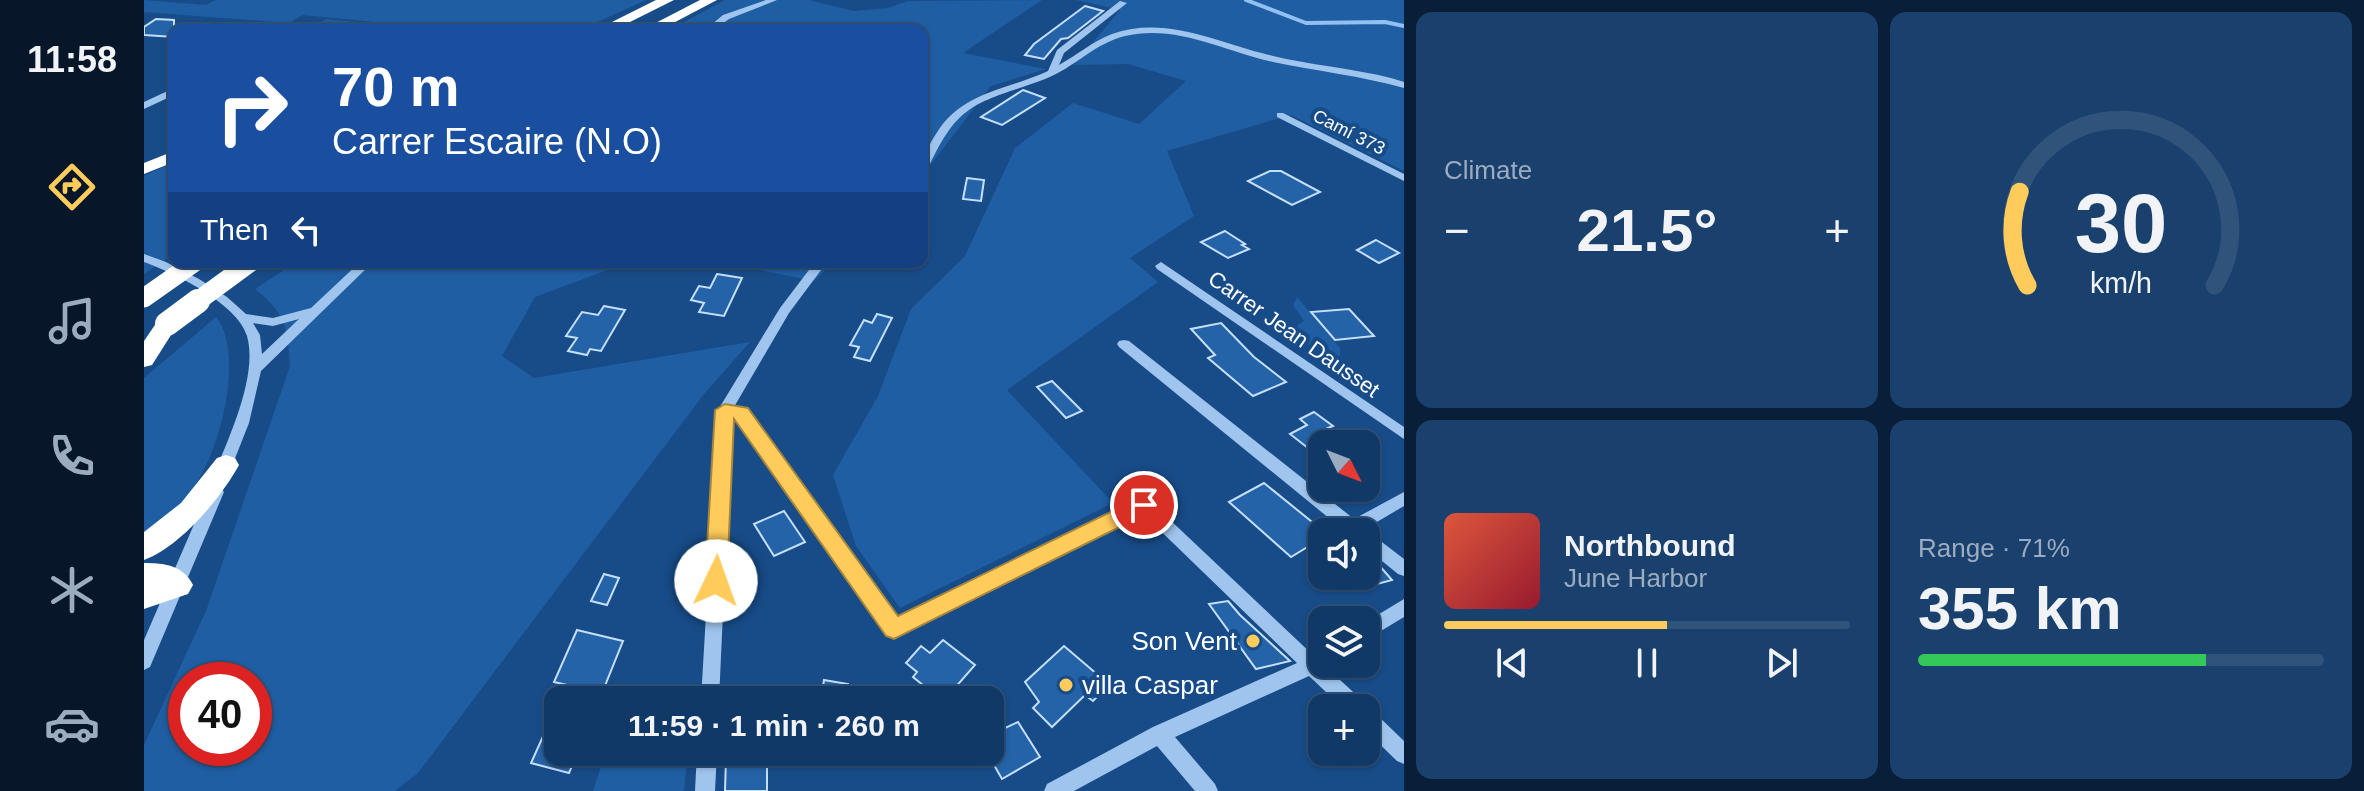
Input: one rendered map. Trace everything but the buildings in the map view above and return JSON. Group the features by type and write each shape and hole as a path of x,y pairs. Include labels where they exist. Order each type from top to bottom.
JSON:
{"highway":[{"path":"616,24 667,0"},
{"path":"661,24 710,0"},
{"path":"144,160 168,150"},
{"path":"144,169 168,159"},
{"path":"144,298 186,268"},
{"path":"144,344 243,268"},
{"path":"144,359 167,324"},
{"path":"144,548 191,511 226,465"},
{"path":"144,575 164,575 178,585"},
{"path":"144,596 178,585"}],"street":[{"path":"717,24 726,17 773,0"},
{"path":"1052,72 1060,52 1123,3"},
{"path":"928,154 951,119 978,96 1052,72 1111,37 1144,31 1172,30 1207,37 1259,56 1361,73 1404,85"},
{"path":"144,106 168,94"},
{"name":"Camí 373","path":"1280,115 1404,178"},
{"path":"144,258 197,283 241,317 255,322 287,320 322,306"},
{"name":"Carrer Jean Dausset","path":"1161,266 1404,434"},
{"path":"254,370 361,268"},
{"path":"711,686 725,410 784,311 816,268"},
{"path":"144,661 226,465 254,370 254,338 241,317"},
{"path":"1124,344 1340,518"},
{"path":"725,410 741,413 894,629 1144,505 1308,656"},
{"path":"1378,518 1404,498"},
{"path":"1380,550 1404,569"},
{"path":"1380,623 1404,607"},
{"path":"1054,791 1160,734 1308,668"},
{"path":"1329,678 1344,694"},
{"path":"1380,731 1404,754"},
{"path":"1160,734 1208,791"},
{"path":"705,791 706,766"}],"shaded area":[{"path":"144,0 206,5 216,0 646,0 593,24 395,24 303,15 289,23 144,12"},
{"path":"725,0 809,0 854,11 887,8 908,1 1042,0 963,53 1046,69 991,86 928,168 928,24 680,24"},
{"path":"1076,0 1404,0 1404,171 1291,115 1167,151 1194,216 1130,258 1158,282 1007,390 1113,503 900,608 856,546 833,475 878,396 911,309 965,256 1015,148 1073,103 1139,124 1186,81 1128,64 1074,65 1120,10"},
{"path":"326,19 377,24 317,24"},
{"path":"168,165 168,258 144,274 144,176"},
{"path":"287,268 613,268 535,297 502,356 534,378 750,342 704,394 418,773 395,791 144,791 144,745 168,693 168,766 272,766 272,662 182,662 206,611 290,366 288,341 274,306 255,289"},
{"path":"750,268 827,268 814,281"},
{"path":"1297,297 1340,348 1340,364 1288,332 1304,321 1293,305"},
{"path":"216,317 224,332 229,373 216,441 200,477 183,502 144,534 144,378"},
{"path":"601,766 687,766 684,791 593,791"}],"waterway":[{"path":"1246,0 1306,23 1385,22 1404,26"}],"place":[{"name":"Son Vent","path":"1253,641"},
{"name":"villa Caspar","path":"1066,685"}],"route":[{"path":"716,581 725,410 741,413 894,629 1144,505"}]}
